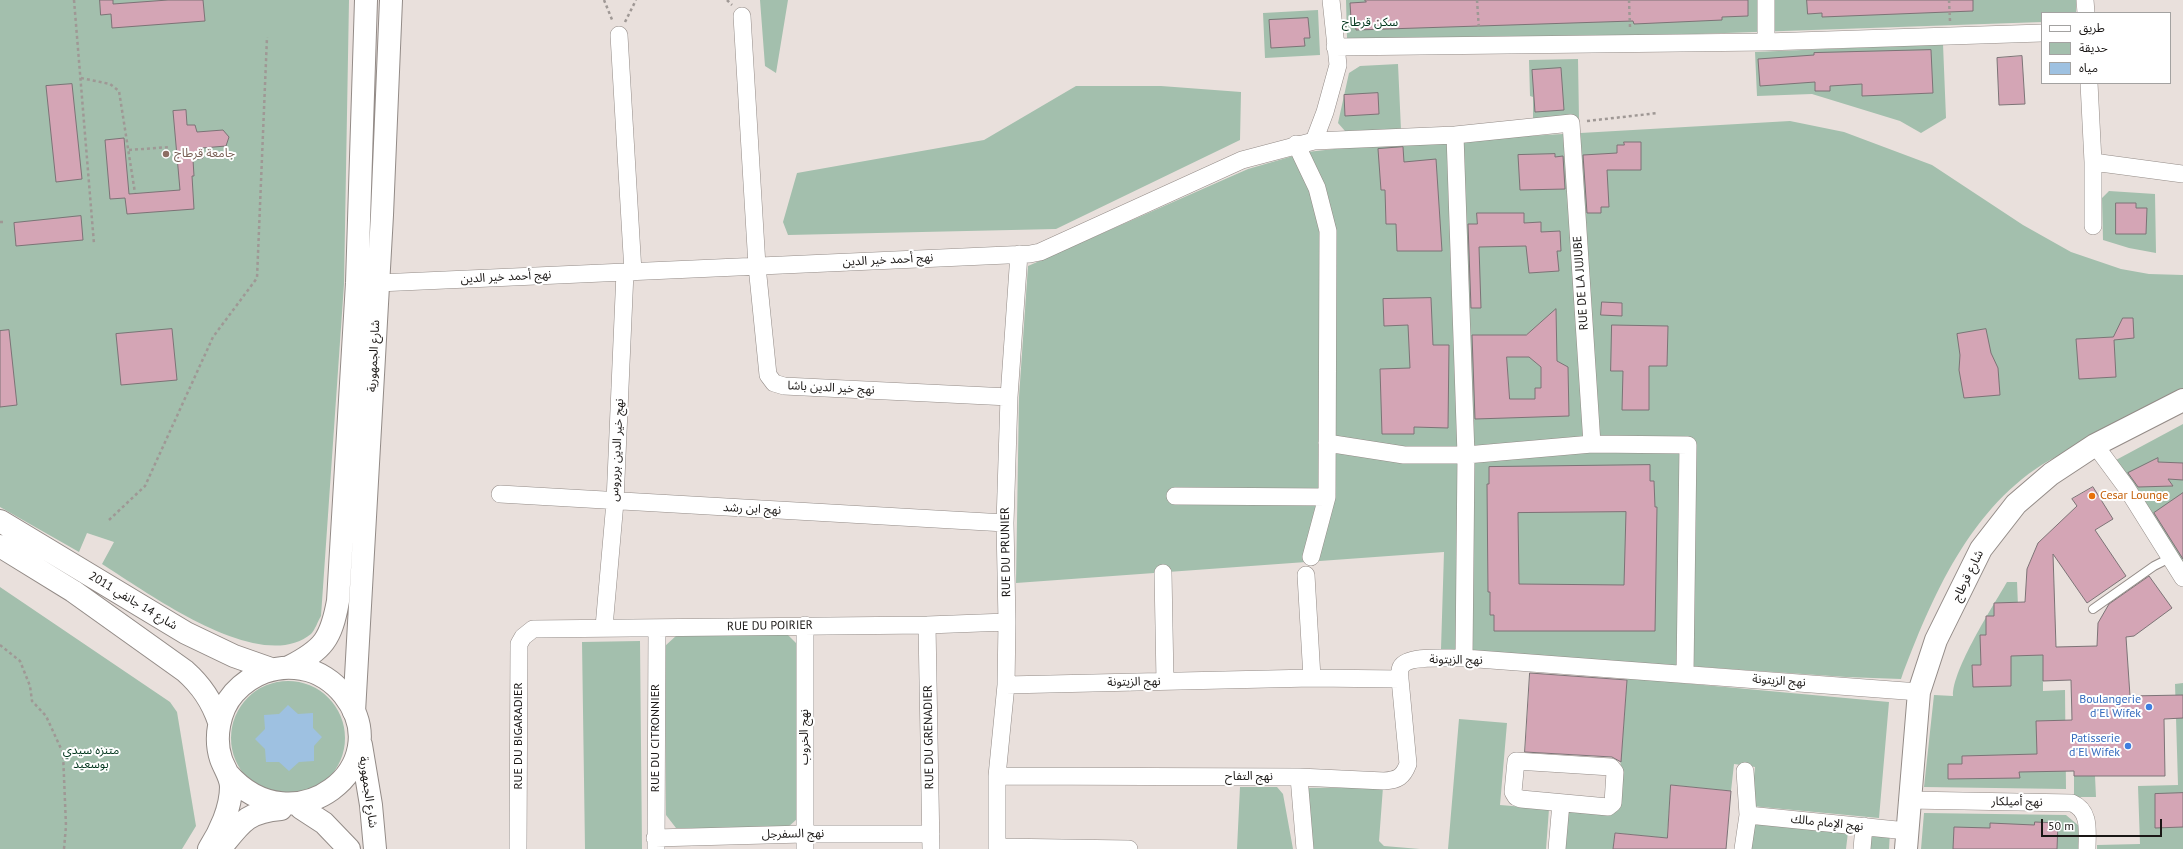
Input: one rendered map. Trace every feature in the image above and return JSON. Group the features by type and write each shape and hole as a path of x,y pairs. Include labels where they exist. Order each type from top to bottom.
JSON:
{"main road":[{"name":"شارع الجمهورية","path":"280,668 308,657 323,644 334,622 338,601 357,283 366,0"},
{"name":"شارع الجمهورية","path":"354,712 378,283 391,0"},
{"name":"شارع قرطاج","path":"1906,840 1919,692 1936,640 1981,549 2016,504 2051,474 2095,445 2183,400"},
{"name":"شارع 14 جانفي 2011","path":"0,521 186,633 222,651 280,668"},
{"name":"شارع 14 جانفي 2011","path":"0,546 74,591 185,670 200,684 207,694 214,705 219,722"},
{"path":"220,849 242,822 252,815 262,810 293,808 318,803 332,794 344,783 353,768 359,736 354,712 340,689 329,680 310,671 280,668 256,675 243,683 232,695 224,708 219,722 218,740 220,758 228,774 238,788 252,798 267,806 293,808 324,823 349,849"},
{"name":"شارع الجمهورية","path":"359,736 372,805 375,849"},
{"path":"209,849 229,805 231,788 228,774"}],"street":[{"path":"1314,141 1325,112 1338,65 1331,0"},
{"path":"1766,0 1766,42"},
{"path":"2085,0 2086,12"},
{"path":"742,16 757,266"},
{"path":"1335,47 1766,42 2041,33"},
{"path":"619,35 629,272"},
{"path":"2089,84 2093,162 2093,226"},
{"name":"نهج أحمد خير الدين","path":"378,283 1040,252 1242,160 1296,144 1314,141 1454,135 1571,123"},
{"name":"RUE DE LA JUJUBE","path":"1571,123 1592,444"},
{"path":"1454,135 1466,456 1464,658"},
{"path":"1296,144 1317,188 1328,230 1327,498 1310,558"},
{"path":"2093,162 2183,174"},
{"name":"RUE DU PRUNIER","path":"997,848 997,776 1006,685 1007,622 1004,523 1009,397 1019,254"},
{"name":"نهج خير الدين باشا","path":"757,266 766,368 768,375 774,383 784,386 1009,397"},
{"name":"نهج خير الدين بربروس","path":"604,627 629,272"},
{"path":"1327,443 1404,455 1466,456 1592,444 1688,445 1685,674"},
{"path":"2095,445 2126,487 2172,558 2183,578"},
{"name":"نهج ابن رشد","path":"500,494 614,502 1004,523"},
{"path":"1174,496 1327,498"},
{"path":"1164,573 1165,681"},
{"path":"1306,575 1312,678"},
{"name":"RUE DU POIRIER","path":"533,629 805,625 927,626 1007,622"},
{"name":"نهج الخروب","path":"804,841 805,625"},
{"name":"RUE DU GRENADIER","path":"927,626 931,842"},
{"name":"RUE DU CITRONNIER","path":"656,843 657,628"},
{"name":"RUE DU BIGARADIER","path":"518,849 519,644 523,637 533,629"},
{"name":"نهج الزيتونة","path":"1006,685 1312,678 1400,679 1400,668 1407,661 1416,659 1464,658 1919,692"},
{"name":"نهج التفاح","path":"997,776 1299,777 1384,781 1398,780 1405,774 1408,764 1400,679"},
{"path":"1516,761 1608,766 1614,770 1613,803 1610,806 1561,803 1516,797 1514,792 1516,761"},
{"path":"1743,849 1748,815 1745,771"},
{"path":"1299,777 1305,849"},
{"name":"نهج أميلكار","path":"1910,800 2072,803 2079,806 2086,816 2087,849"},
{"path":"1557,849 1561,803"},
{"name":"نهج الإمام مالك","path":"1748,815 1864,826 1906,840"},
{"path":"1862,849 1864,826"},
{"name":"نهج السفرجل","path":"656,843 804,841 931,842"},
{"path":"997,848 1129,849"}],"lane":[{"path":"2092,609 2154,566 2172,558"}],"path":[{"path":"74,0 94,244"},
{"path":"604,0 619,35"},
{"path":"619,35 636,0"},
{"path":"1477,0 1480,46"},
{"path":"1629,0 1630,44"},
{"path":"1949,0 1950,36"},
{"path":"109,520 145,486 212,337 257,278 267,37"},
{"path":"81,78 110,84 119,91 135,193"},
{"path":"1571,123 1658,113"},
{"path":"129,150 170,147"},
{"path":"0,645 20,661 30,686 32,701 46,716 63,753 66,826 64,849"}],"green space":[{"name":"جامعة قرطاج","path":"0,0 349,0 344,284 321,616 311,634 289,644 263,645 234,638 174,610 102,564 114,542 87,533 79,552 0,507"},
{"path":"760,0 788,0 776,73 765,66"},
{"name":"سكن قرطاج","path":"1346,0 2076,0 2076,12 2041,12 2041,22 1352,46 1347,38"},
{"path":"1318,10 1320,55 1265,58 1263,13"},
{"path":"1943,44 1946,118 1921,133 1900,121 1812,94 1757,96 1755,52"},
{"path":"1578,59 1579,120 1533,120 1533,97 1530,96 1529,60"},
{"path":"1398,64 1401,130 1345,131 1338,123 1349,73 1360,66"},
{"path":"1076,86 1161,86 1241,92 1240,140 1056,229 788,235 783,222 797,173 984,140"},
{"path":"1790,121 1844,132 1932,165 2023,225 2071,252 2121,269 2149,274 2183,275 2183,392 2050,460 2022,479 1998,502 1976,528 1957,556 1940,586 1901,679 1846,677 1441,649 1444,552 1016,583 1019,397 1028,266 1248,169 1307,152 1371,145"},
{"path":"2109,191 2155,194 2156,253 2129,248 2103,240 2102,198"},
{"path":"2183,424 2183,569 2116,460"},
{"path":"2007,582 2017,582 2020,655 2043,655 2043,691 2065,690 2066,789 1924,787 1934,695 1953,696 1954,685 1959,671 1974,638"},
{"name":"متنزه سيدي بوسعيد","path":"0,587 170,702 177,712 196,826 182,849 0,849"},
{"path":"787,634 799,646 797,819 787,828 676,828 666,815 665,646 677,635"},
{"path":"640,641 642,849 585,849 582,642"},
{"path":"1627,678 1889,702 1879,818 1751,806 1755,767 1734,764 1731,791 1671,785 1667,838 1615,833 1613,849 1562,849 1565,814 1572,807 1617,811"},
{"path":"288,681 299,682 310,686 320,691 328,698 335,706 340,716 344,727 344,749 340,760 335,770 328,778 320,785 310,790 299,794 288,795 277,794 266,790 256,785 248,778 241,770 236,760 232,749 231,738 232,727 236,716 241,706 248,698 256,691 266,686 277,682"},
{"path":"2183,683 2183,849 2097,849 2097,845 2140,844 2138,786 2178,785 2175,684"},
{"path":"1459,719 1507,723 1500,805 1549,809 1546,849 1448,849"},
{"path":"2074,776 2095,776 2096,797 2074,797"},
{"path":"1240,787 1277,787 1283,794 1293,849 1237,849"},
{"path":"1383,787 1379,841 1384,846 1420,849 1312,849 1302,788"},
{"path":"1924,813 2066,815 2079,826 2079,849 1921,849"},
{"path":"1756,823 1848,832 1846,849 1746,849 1747,831"},
{"path":"1867,830 1890,832 1889,849 1865,849"}],"water":[{"path":"288,705 298,714 313,713 313,728 322,737 314,746 314,761 299,762 289,771 279,762 266,762 265,749 255,739 265,729 264,715 279,714"}],"building":[{"path":"100,0 113,0 113,4 168,0 203,0 205,21 112,28 111,14 101,15"},
{"path":"1365,0 1748,0 1748,16 1722,17 1722,20 1634,24 1633,21 1356,30 1355,19 1351,19 1350,3 1366,2"},
{"path":"1807,0 1973,0 1973,11 1822,17 1822,13 1808,14"},
{"path":"1308,18 1310,38 1304,38 1305,46 1271,48 1269,20"},
{"path":"1931,50 1933,93 1862,96 1862,84 1830,86 1830,91 1815,91 1815,82 1760,86 1758,59 1814,55 1814,53"},
{"path":"2022,56 2025,104 1999,105 1997,58"},
{"path":"1561,68 1564,110 1535,112 1532,70"},
{"path":"72,84 82,179 56,182 46,86"},
{"path":"1378,93 1379,114 1345,116 1344,95"},
{"path":"186,110 187,125 195,125 197,132 223,130 229,137 226,146 202,148 203,158 193,160 194,176 192,176 194,209 127,214 125,198 110,199 105,140 124,138 129,194 180,190 173,111"},
{"path":"1624,142 1641,142 1641,170 1607,170 1609,207 1601,207 1601,213 1587,213 1583,155 1617,153 1617,145 1624,145"},
{"path":"1403,147 1404,162 1436,159 1442,251 1397,251 1396,224 1386,224 1385,190 1381,190 1378,149"},
{"path":"1555,154 1555,157 1563,156 1565,189 1520,190 1518,155"},
{"path":"2116,203 2136,203 2136,208 2147,208 2146,234 2116,234"},
{"path":"1477,213 1524,213 1524,223 1541,222 1541,232 1560,231 1561,251 1557,251 1559,271 1529,273 1526,246 1479,247 1481,308 1471,308 1468,224 1477,224"},
{"path":"81,216 83,240 16,246 14,223"},
{"path":"1431,298 1433,345 1449,345 1448,428 1414,427 1414,434 1382,434 1380,369 1410,368 1408,325 1384,326 1383,299"},
{"path":"1602,302 1622,303 1622,316 1601,315"},
{"path":"1556,309 1557,361 1568,367 1569,416 1475,419 1472,335 1526,335","holes":["1507,357 1529,357 1541,367 1541,388 1535,388 1535,399 1510,399"]},
{"path":"2123,318 2133,318 2134,338 2114,340 2116,377 2079,379 2076,339 2113,337"},
{"path":"1612,325 1668,326 1667,366 1649,366 1649,410 1622,410 1623,371 1611,371"},
{"path":"172,329 177,380 121,385 116,334"},
{"path":"1986,329 1991,353 1998,368 2000,395 1964,398 1959,370 1960,355 1957,334"},
{"path":"9,330 17,405 0,407 0,331"},
{"path":"2158,458 2158,462 2183,463 2183,480 2168,479 2173,486 2138,487 2128,473"},
{"path":"1650,465 1650,481 1654,481 1655,507 1657,507 1655,631 1494,631 1494,615 1490,615 1490,592 1488,592 1487,484 1489,484 1489,467","holes":["1626,512 1624,585 1519,584 1518,513"]},
{"path":"2093,487 2113,519 2095,530 2126,576 2087,603 2053,554 2056,647 2097,646 2098,623 2109,604 2149,576 2172,608 2134,636 2126,637 2130,696 2183,695 2183,718 2164,719 2165,776 2074,776 2074,771 2019,772 2020,778 1948,779 1948,764 1962,764 1962,756 2037,754 2036,721 2072,720 2071,680 2043,681 2043,655 2011,656 2011,686 1973,687 1972,665 1981,665 1980,635 1986,635 1986,616 1994,616 1994,603 2025,602 2027,569 2038,543 2077,506 2072,499"},
{"path":"2183,493 2183,559 2154,513"},
{"path":"1530,673 1627,680 1621,762 1612,757 1525,752"},
{"path":"1671,785 1731,791 1726,849 1613,849 1615,833 1667,838"},
{"path":"2183,793 2183,827 2155,828 2155,794"},
{"path":"2035,822 2058,823 2057,849 1953,849 1954,827 1990,828 1990,823 2034,825"}],"place":[{"name":"جامعة قرطاج","path":"166,154"},
{"name":"Cesar Lounge","path":"2092,496"},
{"name":"Boulangerie d'El Wifek","path":"2149,707"},
{"name":"Patisserie d'El Wifek","path":"2128,746"}]}
